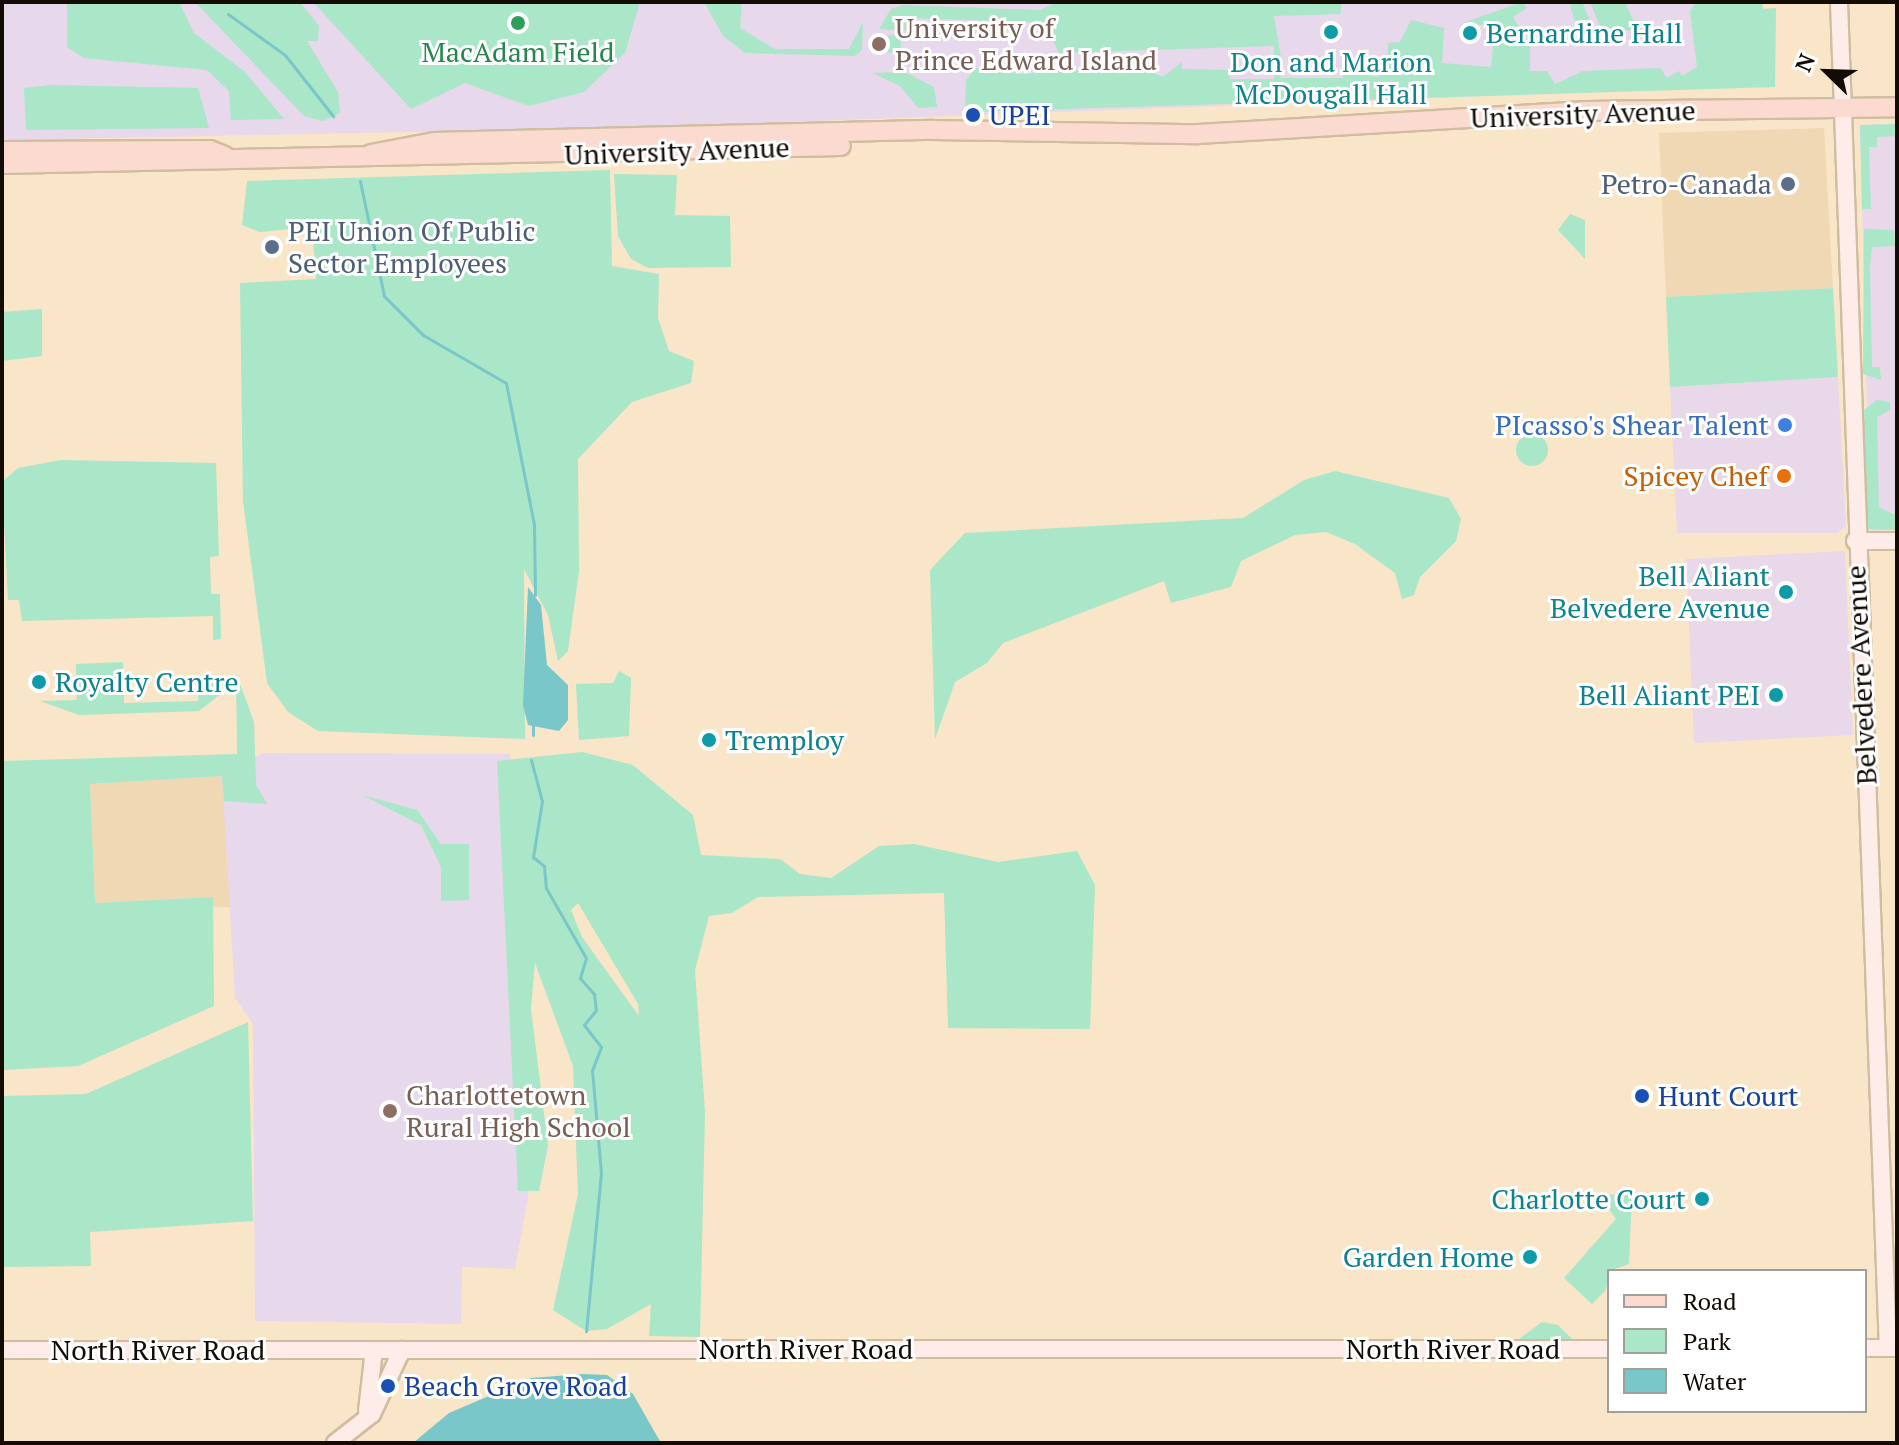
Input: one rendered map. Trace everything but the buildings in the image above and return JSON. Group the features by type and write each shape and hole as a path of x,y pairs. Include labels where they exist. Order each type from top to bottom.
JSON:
{"main road":[{"name":"Belvedere Avenue","path":"1839,2 1855,541 1892,1348"},
{"name":"University Avenue","path":"2,151 210,150 225,156 371,154 434,142 981,133 1198,134 1586,111 1897,107"},
{"name":"University Avenue","path":"2,164 210,163 225,156"},
{"path":"1855,541 1897,541"},
{"path":"1867,1348 1892,1348"},
{"name":"North River Road","path":"2,1350 1607,1349"},
{"path":"359,1426 370,1407 374,1350"},
{"path":"335,1443 359,1426 384,1393 402,1350"}],"shaded area":[{"name":"University of Prince Edward Island","path":"2,2 1754,2 1758,86 655,127 2,140"},
{"path":"1897,124 1897,530 1870,531 1860,125"},
{"path":"1824,128 1833,288 1666,297 1659,133"},
{"path":"1838,377 1846,526 1837,533 1677,533 1670,387"},
{"path":"1845,551 1853,735 1694,743 1686,559"},
{"name":"Charlottetown Rural High School","path":"263,753 510,754 528,1197 515,1269 462,1267 461,1324 255,1321 253,1024 235,998 222,776"},
{"path":"222,776 233,907 213,907 212,897 95,903 90,784"}],"green space":[{"path":"67,2 179,2 194,33 245,72 284,119 231,120 229,91 207,70 84,58 67,47"},
{"path":"195,2 300,2 319,26 318,41 307,41 338,92 340,113 323,121 304,116"},
{"path":"313,2 640,2 625,53 584,92 529,106 465,83 411,109"},
{"path":"704,2 751,2 742,3 740,28 775,49 849,49 863,22 862,50 855,56 745,53 723,36"},
{"path":"1057,2 1341,2 1341,14 1274,16 1281,58 1274,58 1274,46 1059,53 1045,24 1028,22 907,18 906,31 879,29 891,9 903,5 1040,10"},
{"path":"1522,2 1527,8 1513,17 1530,44 1530,71 1547,71 1555,84 1583,71 1660,68 1667,78 1679,71 1682,76 1697,67 1690,11 1696,2 1762,2 1763,9 1776,8 1775,87 967,112 965,106 966,80 976,68 1023,74 1137,66 1163,77 1182,62 1182,69 1230,70 1230,79 1274,79 1274,69 1281,78 1343,78 1344,68 1377,77 1388,69 1388,43 1400,42 1411,20 1444,28 1442,63 1491,67 1495,26 1463,23"},
{"path":"1582,2 1596,31 1578,32 1570,5"},
{"path":"1590,2 1625,2 1638,30 1602,31"},
{"path":"888,35 896,35 901,44 899,51 888,53 883,48 883,40"},
{"path":"905,72 934,87 937,107 918,108 900,86 872,73"},
{"path":"50,85 198,88 209,128 26,130 24,88"},
{"path":"1897,124 1897,136 1877,137 1877,147 1869,147 1871,209 1862,209 1860,125"},
{"path":"610,170 612,266 659,274 658,318 669,351 694,361 691,383 632,402 578,459 579,571 568,651 558,661 548,615 524,569 525,739 318,731 288,712 267,683 243,501 240,283 316,279 312,227 260,232 242,225 247,181"},
{"path":"614,174 677,175 675,215 730,216 731,267 648,268 631,259 618,236"},
{"path":"1570,214 1585,220 1585,259 1558,230"},
{"path":"1864,229 1894,230 1895,246 1872,247 1870,266 1872,367 1880,367 1881,380 1863,374"},
{"path":"1833,288 1838,377 1670,387 1666,297"},
{"path":"42,309 42,356 2,361 2,312"},
{"path":"1877,400 1890,402 1890,410 1877,417 1879,507 1897,516 1897,530 1868,529 1864,410"},
{"path":"1532,434 1543,439 1548,450 1543,461 1532,466 1521,461 1516,450 1521,439"},
{"path":"61,460 216,463 219,556 210,557 211,594 220,594 221,639 213,640 213,616 22,621 19,600 8,600 2,482 18,468"},
{"path":"1335,471 1449,498 1461,519 1456,541 1420,577 1414,595 1402,599 1395,573 1355,544 1326,532 1295,535 1241,561 1231,587 1171,603 1164,581 1003,643 987,663 955,682 935,739 930,570 965,533 1243,518 1304,480"},
{"path":"123,662 124,703 198,701 198,680 223,680 222,693 199,711 79,715 40,701 77,700 76,664"},
{"path":"619,671 631,678 629,736 579,740 576,684 613,683"},
{"path":"236,673 254,722 256,785 267,804 224,801 222,776 90,784 95,903 213,897 214,1006 78,1066 2,1070 2,761 237,754"},
{"path":"582,752 633,765 693,815 701,855 780,859 800,874 831,878 879,846 914,844 998,862 1077,851 1095,885 1090,1029 948,1028 944,893 758,897 732,913 709,916 695,970 705,1112 700,1337 649,1336 651,1304 607,1329 586,1331 553,1310 578,1194 573,1066 535,963 531,1009 548,1146 539,1191 518,1191 497,761","holes":["578,903 638,1004 639,1016 582,937 571,910"]},
{"path":"362,795 417,810 441,844 469,844 469,900 441,901 441,867 421,825"},
{"path":"248,1022 253,1221 90,1232 91,1266 2,1267 2,1096 86,1094"},
{"path":"1632,1194 1629,1264 1607,1269 1606,1290 1592,1304 1564,1278 1616,1219 1599,1195"},
{"path":"1542,1322 1558,1325 1573,1340 1515,1342"}],"water":[{"path":"528,587 541,605 547,665 568,685 568,720 559,731 528,725 523,705"},
{"path":"607,1375 633,1394 661,1443 413,1443 449,1413 531,1378"}],"waterway":[{"path":"228,14 285,55 333,116"},
{"path":"360,181 384,296 423,335 506,383 534,525 535,595"},
{"path":"533,723 533,735"},
{"path":"531,760 542,801 533,857 544,866 546,888 586,958 580,978 594,994 596,1010 584,1025 601,1047 592,1070 601,1173 586,1331"}],"place":[{"name":"MacAdam Field","path":"518,23"},
{"name":"Don and Marion McDougall Hall","path":"1331,32"},
{"name":"Bernardine Hall","path":"1470,33"},
{"name":"University of Prince Edward Island","path":"879,44"},
{"name":"UPEI","path":"973,115"},
{"name":"Petro-Canada","path":"1788,184"},
{"name":"PEI Union Of Public Sector Employees","path":"272,247"},
{"name":"PIcasso's Shear Talent","path":"1785,425"},
{"name":"Spicey Chef","path":"1784,476"},
{"name":"Bell Aliant Belvedere Avenue","path":"1786,592"},
{"name":"Royalty Centre","path":"39,682"},
{"name":"Bell Aliant PEI","path":"1776,695"},
{"name":"Tremploy","path":"709,740"},
{"name":"Hunt Court","path":"1642,1096"},
{"name":"Charlottetown Rural High School","path":"390,1111"},
{"name":"Charlotte Court","path":"1702,1199"},
{"name":"Garden Home","path":"1530,1257"},
{"name":"Beach Grove Road","path":"388,1386"}]}
